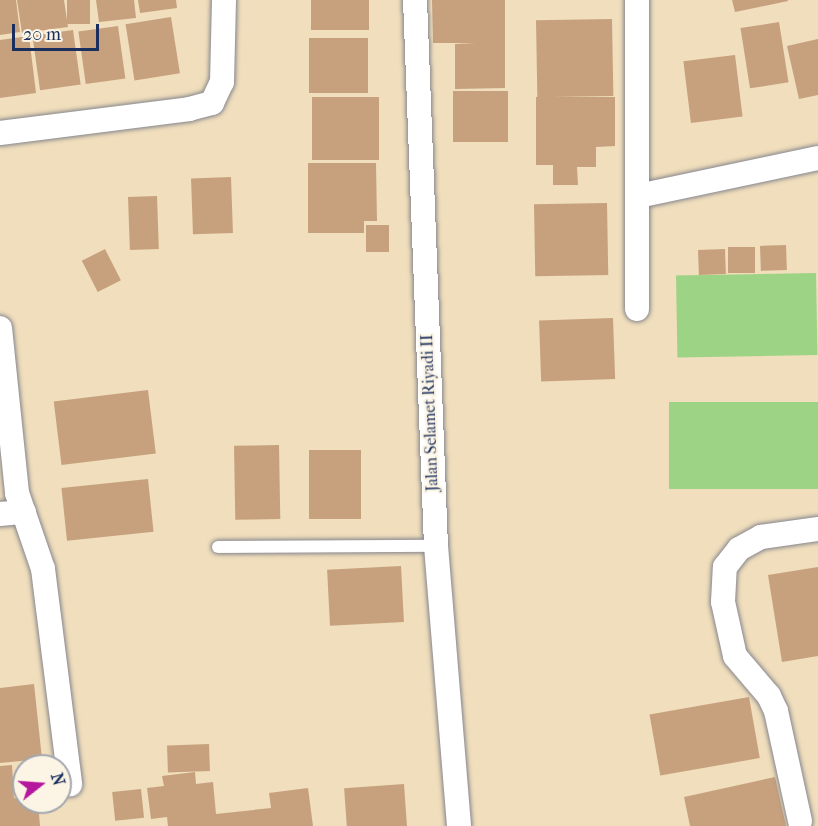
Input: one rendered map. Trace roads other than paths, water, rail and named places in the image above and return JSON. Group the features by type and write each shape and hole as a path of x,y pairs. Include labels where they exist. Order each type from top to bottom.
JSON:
{"street":[{"path":"0,133 189,109 212,102 222,82 224,0"},
{"name":"Jalan Selamet Riyadi II","path":"415,0 435,546 459,826"},
{"path":"637,0 637,309"},
{"path":"638,196 818,159"},
{"path":"0,328 14,473 12,513 42,569 66,754"},
{"path":"800,821 776,711 769,696 735,656 723,602 725,567 739,549 761,537 818,529"}],"lane":[{"path":"218,547 435,546"}]}
